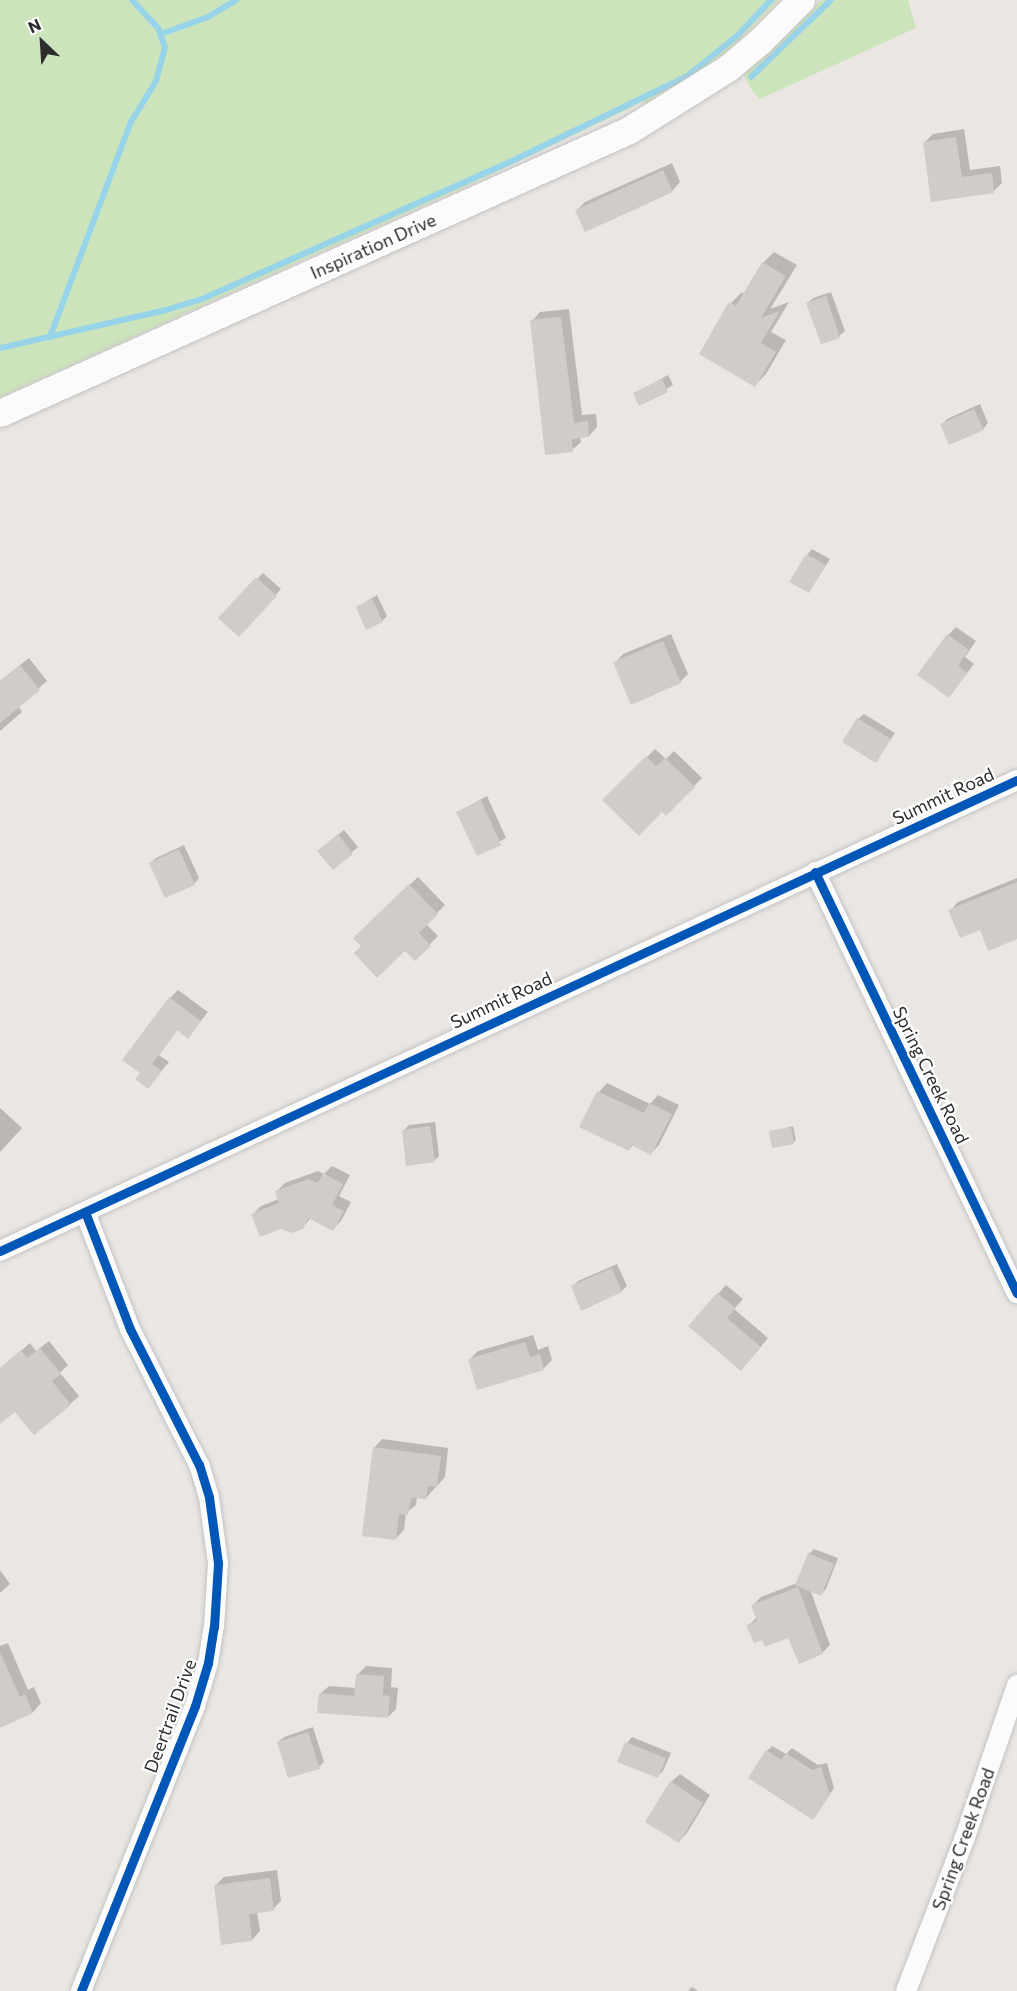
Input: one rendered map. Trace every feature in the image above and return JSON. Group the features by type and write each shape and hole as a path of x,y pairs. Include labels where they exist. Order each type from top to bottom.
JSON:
{"main road":[{"name":"Inspiration Drive","path":"0,413 612,138 688,95 737,61 801,0"}],"street":[{"name":"Summit Road","path":"0,1251 1017,780"},
{"name":"Spring Creek Road","path":"815,872 1017,1293"},
{"name":"Deertrail Drive","path":"81,1991 195,1706 214,1627 218,1563 209,1497 199,1464 130,1329 85,1212"},
{"name":"Spring Creek Road","path":"906,1991 965,1837 1017,1685"}],"green space":[{"path":"0,0 779,0 729,51 651,105 640,102 465,187 0,397"},
{"path":"821,0 908,0 916,28 760,99 753,92 743,74 783,39"}],"building":[{"path":"956,137 962,177 992,173 994,193 931,202 923,142"},
{"path":"663,170 673,192 585,232 575,210"},
{"path":"762,262 786,276 761,318 780,311 761,343 776,352 755,387 699,354 729,302 736,306"},
{"path":"826,296 840,338 821,344 806,303"},
{"path":"561,317 574,423 588,421 589,437 572,439 573,452 545,455 530,320"},
{"path":"662,379 668,392 639,406 633,393"},
{"path":"974,409 984,430 949,445 940,424"},
{"path":"806,554 826,565 809,593 789,582"},
{"path":"256,577 277,596 239,637 218,618"},
{"path":"372,599 383,622 366,630 356,607"},
{"path":"947,634 969,650 958,666 967,673 949,698 917,675"},
{"path":"663,641 681,683 631,705 613,662"},
{"path":"20,665 40,690 0,723 0,681"},
{"path":"857,718 891,739 876,763 842,742"},
{"path":"646,756 656,766 665,758 695,787 666,816 662,812 639,836 602,800"},
{"path":"481,800 501,845 477,856 456,812"},
{"path":"338,834 353,854 333,870 317,851"},
{"path":"179,849 195,885 165,898 149,863"},
{"path":"1017,882 1017,939 988,951 980,930 960,938 948,910"},
{"path":"409,884 438,914 419,933 431,946 415,961 405,951 377,978 354,953 361,946 353,938"},
{"path":"169,997 201,1021 188,1039 177,1030 152,1064 162,1071 148,1089 135,1079 140,1073 122,1060"},
{"path":"597,1091 644,1113 649,1103 672,1114 651,1155 631,1145 629,1151 579,1127"},
{"path":"430,1126 435,1162 406,1166 402,1130"},
{"path":"791,1127 794,1144 772,1148 769,1131"},
{"path":"323,1173 343,1184 332,1205 344,1211 333,1231 308,1218 303,1229 291,1233 281,1229 260,1237 251,1214 279,1203 275,1191 309,1179 318,1183"},
{"path":"612,1268 622,1292 581,1311 571,1286"},
{"path":"717,1293 736,1308 727,1318 761,1347 741,1371 688,1326"},
{"path":"525,1342 530,1357 540,1354 544,1370 477,1390 468,1359"},
{"path":"40,1348 61,1374 52,1381 71,1405 34,1435 15,1412 0,1424 0,1368 21,1350 27,1358"},
{"path":"373,1447 441,1456 437,1487 428,1486 426,1499 411,1498 408,1515 399,1514 396,1540 362,1536"},
{"path":"808,1553 834,1564 821,1596 795,1585"},
{"path":"798,1587 823,1654 799,1664 788,1638 765,1647 762,1640 754,1643 746,1625 757,1621 751,1605"},
{"path":"0,1652 20,1697 25,1694 33,1713 0,1728"},
{"path":"356,1674 384,1676 383,1695 390,1696 388,1718 317,1713 319,1693 354,1696"},
{"path":"308,1732 320,1769 288,1778 277,1742"},
{"path":"625,1742 666,1758 658,1778 617,1762"},
{"path":"766,1750 781,1760 786,1753 812,1770 821,1767 830,1795 813,1820 748,1778"},
{"path":"670,1781 703,1803 679,1843 645,1822"},
{"path":"270,1878 274,1911 249,1914 252,1941 221,1945 214,1885"}],"waterway":[{"path":"50,337 131,122 156,81 165,48 158,28 132,0"},
{"path":"161,34 208,17 236,0"},
{"path":"0,348 166,310 202,299 516,159 686,77 737,36 771,0"},
{"path":"751,77 831,0"}],"cycle path":[{"path":"0,1251 1017,780"},
{"path":"815,872 1017,1293"},
{"path":"81,1991 195,1706 208,1663 214,1627 218,1563 209,1497 199,1465 130,1329 85,1212"}]}
